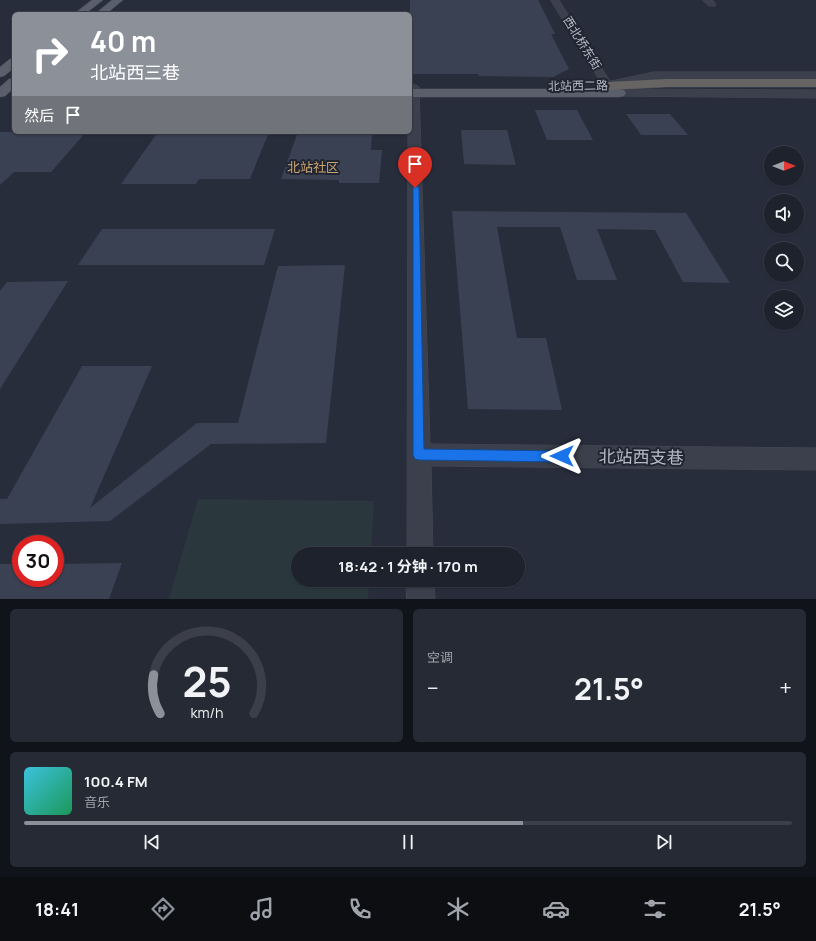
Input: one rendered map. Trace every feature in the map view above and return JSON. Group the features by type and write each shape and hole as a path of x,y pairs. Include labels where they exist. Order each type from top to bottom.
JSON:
{"highway":[{"path":"613,90 667,83 816,83"},
{"path":"613,90 816,90"}],"main road":[{"path":"82,12 98,0"},
{"path":"103,12 118,0"},
{"path":"0,73 12,64"},
{"name":"北站西二路","path":"412,90 613,90"}],"street":[{"name":"西北桥东街","path":"555,0 613,90"},
{"name":"北站西二路","path":"613,90 654,76 816,76"},
{"path":"412,90 420,547"},
{"name":"北站西二路","path":"613,90 816,94"},
{"name":"北站西支巷","path":"419,455 816,459"},
{"path":"420,587 421,599"}],"shaded area":[{"path":"198,499 374,501 371,547 291,547 291,587 369,587 368,599 169,599"}],"building":[{"path":"410,0 538,0 555,34 551,34 569,69 553,77 479,76 478,74 412,74 412,12 410,12"},
{"path":"535,110 577,110 593,140 547,140"},
{"path":"626,114 670,114 688,135 641,135"},
{"path":"461,130 507,130 516,165 464,164"},
{"path":"0,132 12,132 12,134 84,134 51,172 14,172 0,185"},
{"path":"157,134 268,134 250,179 199,179 196,184 121,184"},
{"path":"297,134 372,134 371,150 382,150 379,183 339,183 339,180 281,179"},
{"path":"452,211 686,213 730,283 683,282 655,230 597,229 617,280 577,280 560,227 497,227 517,338 546,338 562,410 468,409"},
{"path":"102,229 275,229 264,265 78,265"},
{"path":"345,265 326,443 211,444 110,521 0,524 0,499 7,499 82,366 152,366 90,508 197,423 238,423 278,266"},
{"path":"68,281 0,389 0,291 7,282"},
{"path":"122,563 109,599 0,599 0,564 12,564 12,587 64,587 64,564"}],"district":[{"name":"北站社区","path":"313,167"}],"route":[{"path":"415,188 419,455 562,456"}]}
